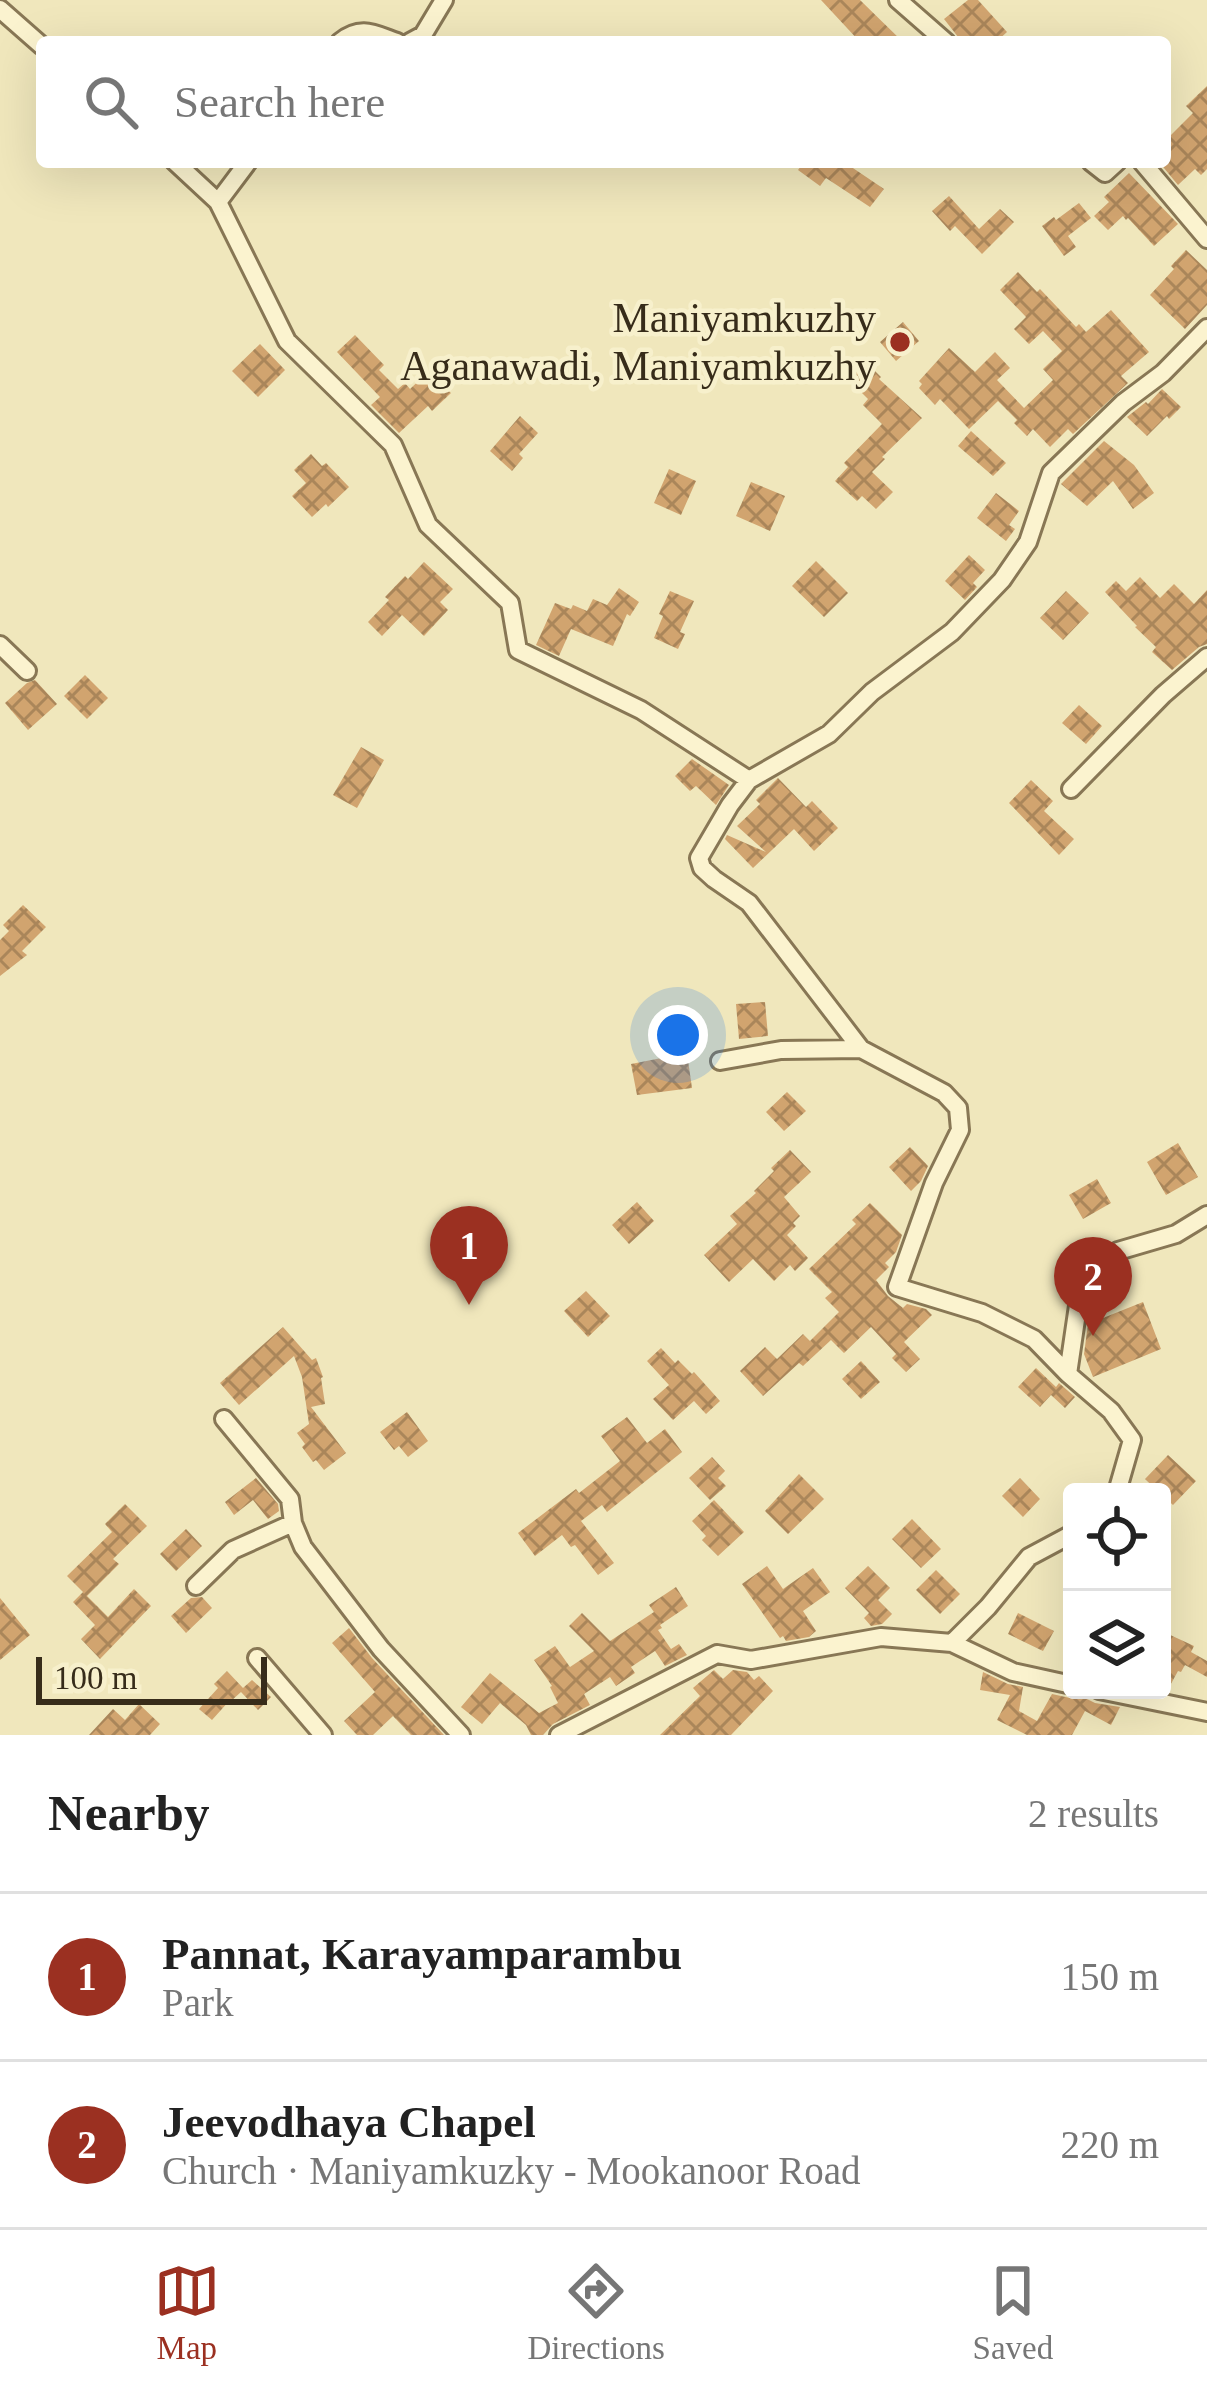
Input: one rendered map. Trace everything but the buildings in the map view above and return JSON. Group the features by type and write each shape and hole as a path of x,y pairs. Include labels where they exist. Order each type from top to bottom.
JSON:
{"street":[{"path":"421,36 444,0"},
{"path":"898,0 939,36"},
{"path":"0,10 36,41"},
{"path":"348,36 363,30 380,36"},
{"path":"181,168 218,202 287,341 393,445 428,525 510,603 518,650 641,710 749,780"},
{"path":"218,202 244,168"},
{"path":"1147,168 1207,238"},
{"path":"1120,1483 1132,1439 1111,1412 1034,1339 982,1313 897,1287 934,1184 960,1130 958,1108 944,1094 861,1049 749,903 702,868 699,858 749,780 829,734 872,692 952,632 1002,580 1028,542 1051,473 1207,328"},
{"path":"0,645 27,671"},
{"path":"1070,789 1207,657"},
{"path":"720,1061 781,1050 861,1049"},
{"path":"1068,1374 1084,1279 1104,1258 1176,1234 1207,1215"},
{"path":"224,1419 290,1499 303,1547 381,1649 461,1735"},
{"path":"196,1586 233,1550 293,1523"},
{"path":"952,1643 1029,1557 1063,1539"},
{"path":"560,1735 717,1654 751,1660 881,1636 952,1643 1013,1672 1063,1682"},
{"path":"257,1658 323,1735"},
{"path":"1143,1699 1207,1712"}],"place":[{"name":"Maniyamkuzhy Aganawadi, Maniyamkuzhy","path":"900,342"},
{"name":"Pannat, Karayamparambu","path":"469,1305"},
{"name":"Jeevodhaya Chapel","path":"1093,1336"}]}
